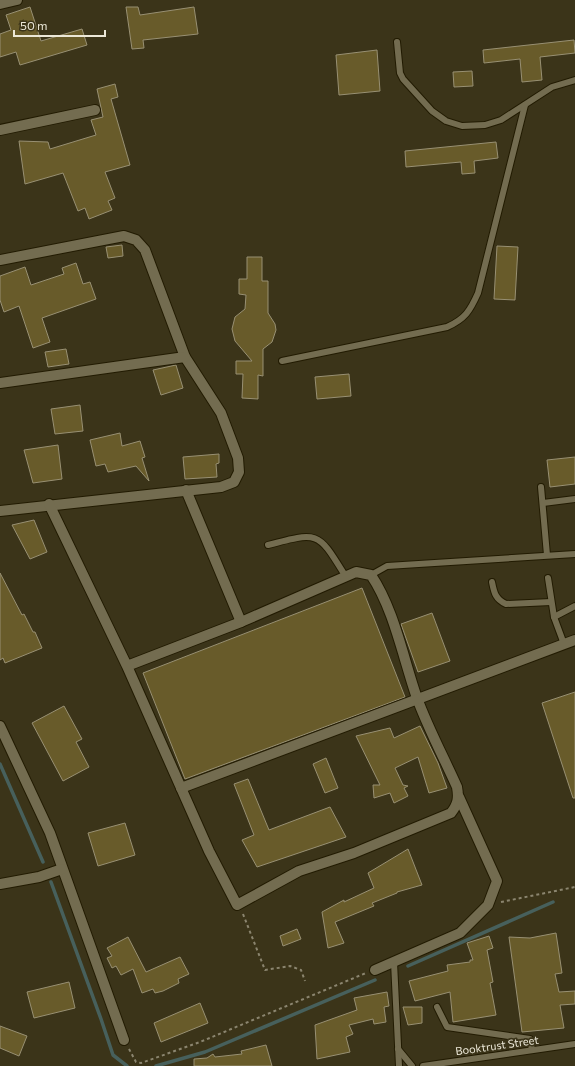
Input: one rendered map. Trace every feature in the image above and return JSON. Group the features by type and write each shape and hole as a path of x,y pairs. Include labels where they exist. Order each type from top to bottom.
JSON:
{"street":[{"path":"0,4 17,0"},
{"path":"0,130 95,110"},
{"path":"0,260 124,236 136,240 145,250 185,357 221,413 238,458 239,472 234,482 221,487 0,510"},
{"path":"0,383 185,357"},
{"path":"186,490 242,622"},
{"path":"49,504 126,666 209,851 237,905 299,871 354,853 451,813 456,806 459,797"},
{"path":"126,666 242,622 356,572 371,575 379,587 386,604 417,699 457,787 459,797 497,881 488,905 460,933 375,970"},
{"path":"181,788 575,640"},
{"path":"0,726 50,833 124,1040"},
{"path":"0,884 39,877 62,869"}],"lane":[{"path":"398,42 400,73 403,79 432,111 446,121 462,126 485,125 501,120 552,88 575,80"},
{"path":"282,361 447,328 460,321 470,310 478,293 525,105"},
{"path":"541,487 547,556"},
{"path":"543,503 575,499"},
{"path":"268,545 298,537 318,539 326,545 346,577"},
{"path":"371,575 387,566 575,554"},
{"path":"548,578 554,617 564,644"},
{"path":"492,582 496,596 500,601 506,604 551,602"},
{"path":"554,617 575,606"},
{"path":"394,962 399,1066"},
{"path":"436,1007 447,1026 530,1038 532,1050"},
{"name":"Booktrust Street","path":"423,1066 575,1044"},
{"path":"398,1049 412,1066"}],"path":[{"path":"488,905 575,886"},
{"path":"237,905 243,914 265,970 290,966 301,970 305,981"},
{"path":"124,1040 136,1062 141,1063 200,1042 375,970"}],"building":[{"path":"30,7 41,41 82,29 87,45 20,65 16,52 0,57 0,34 11,30 6,15"},
{"path":"126,7 138,7 140,15 194,7 198,34 143,40 144,48 132,49"},
{"path":"574,40 575,53 540,57 542,80 522,82 520,59 484,63 483,50"},
{"path":"377,50 380,91 339,95 336,55"},
{"path":"472,71 473,86 454,87 453,72"},
{"path":"115,84 118,97 111,99 130,165 105,172 115,198 108,201 112,210 89,219 85,208 78,211 63,173 25,184 19,141 48,142 50,149 96,135 91,120 103,117 97,89"},
{"path":"496,142 498,158 474,161 475,173 462,174 461,162 406,167 405,151"},
{"path":"122,245 123,256 108,258 106,247"},
{"path":"497,246 518,247 515,300 494,299"},
{"path":"247,257 262,257 262,281 268,281 268,313 275,324 276,330 272,342 263,349 263,376 258,375 258,399 242,398 243,374 236,374 236,361 252,361 235,341 232,329 235,317 245,309 246,295 239,294 239,279 247,279"},
{"path":"76,263 83,284 90,282 96,299 42,318 50,342 33,348 19,306 4,312 0,300 0,276 25,267 31,285 64,274 62,268"},
{"path":"66,349 69,364 48,367 45,352"},
{"path":"176,365 183,388 161,395 153,370"},
{"path":"349,374 351,396 317,399 315,377"},
{"path":"80,405 83,431 55,434 51,409"},
{"path":"120,433 122,446 140,441 145,457 142,458 149,481 136,466 108,472 105,464 96,466 90,440"},
{"path":"58,445 62,479 33,483 24,450"},
{"path":"219,454 219,463 216,464 217,477 185,479 183,457"},
{"path":"575,457 575,484 550,487 547,460"},
{"path":"34,520 47,552 30,559 12,525"},
{"path":"0,573 22,615 24,614 33,632 35,632 42,648 5,663 3,658 0,660"},
{"path":"362,588 405,697 185,779 143,673"},
{"path":"432,613 450,661 418,672 401,624"},
{"path":"575,692 575,798 573,798 542,703"},
{"path":"64,706 82,739 76,742 89,767 63,781 32,723"},
{"path":"420,726 438,763 447,788 429,793 418,757 395,768 403,785 408,786 404,788 408,796 394,803 390,793 374,798 373,785 380,785 356,736 390,728 394,738"},
{"path":"326,758 338,788 325,793 313,764"},
{"path":"248,779 269,830 330,807 346,837 257,867 242,840 254,835 234,784"},
{"path":"125,823 135,855 98,866 88,833"},
{"path":"408,849 422,885 397,892 372,903 374,906 335,922 344,943 328,948 322,912 344,900 344,902 374,888 368,873"},
{"path":"297,929 301,939 283,946 280,936"},
{"path":"556,933 562,973 555,974 559,992 575,991 575,1004 560,1005 564,1028 522,1032 509,937 530,938"},
{"path":"489,936 493,948 487,950 493,982 490,983 496,1015 453,1022 450,992 415,1001 409,981 448,971 447,965 470,962 470,960 473,960 467,943"},
{"path":"128,937 146,972 180,957 189,974 178,979 179,983 163,991 155,993 153,989 142,993 133,969 121,975 116,966 112,968 107,958 112,956 107,948"},
{"path":"69,982 75,1008 34,1018 27,992"},
{"path":"387,992 389,1006 384,1007 386,1022 374,1024 373,1019 349,1025 353,1034 346,1037 350,1052 317,1059 315,1025 357,1010 354,998"},
{"path":"200,1003 208,1023 161,1042 154,1023"},
{"path":"403,1007 422,1007 422,1023 408,1025"},
{"path":"0,1026 27,1036 19,1056 0,1048"},
{"path":"266,1045 272,1066 194,1066 194,1059 207,1058 213,1054 215,1057 242,1054 241,1051"}],"waterway":[{"path":"0,764 43,862"},
{"path":"51,882 113,1055 127,1066"},
{"path":"408,966 553,902"},
{"path":"156,1066 205,1052 375,980"}]}
